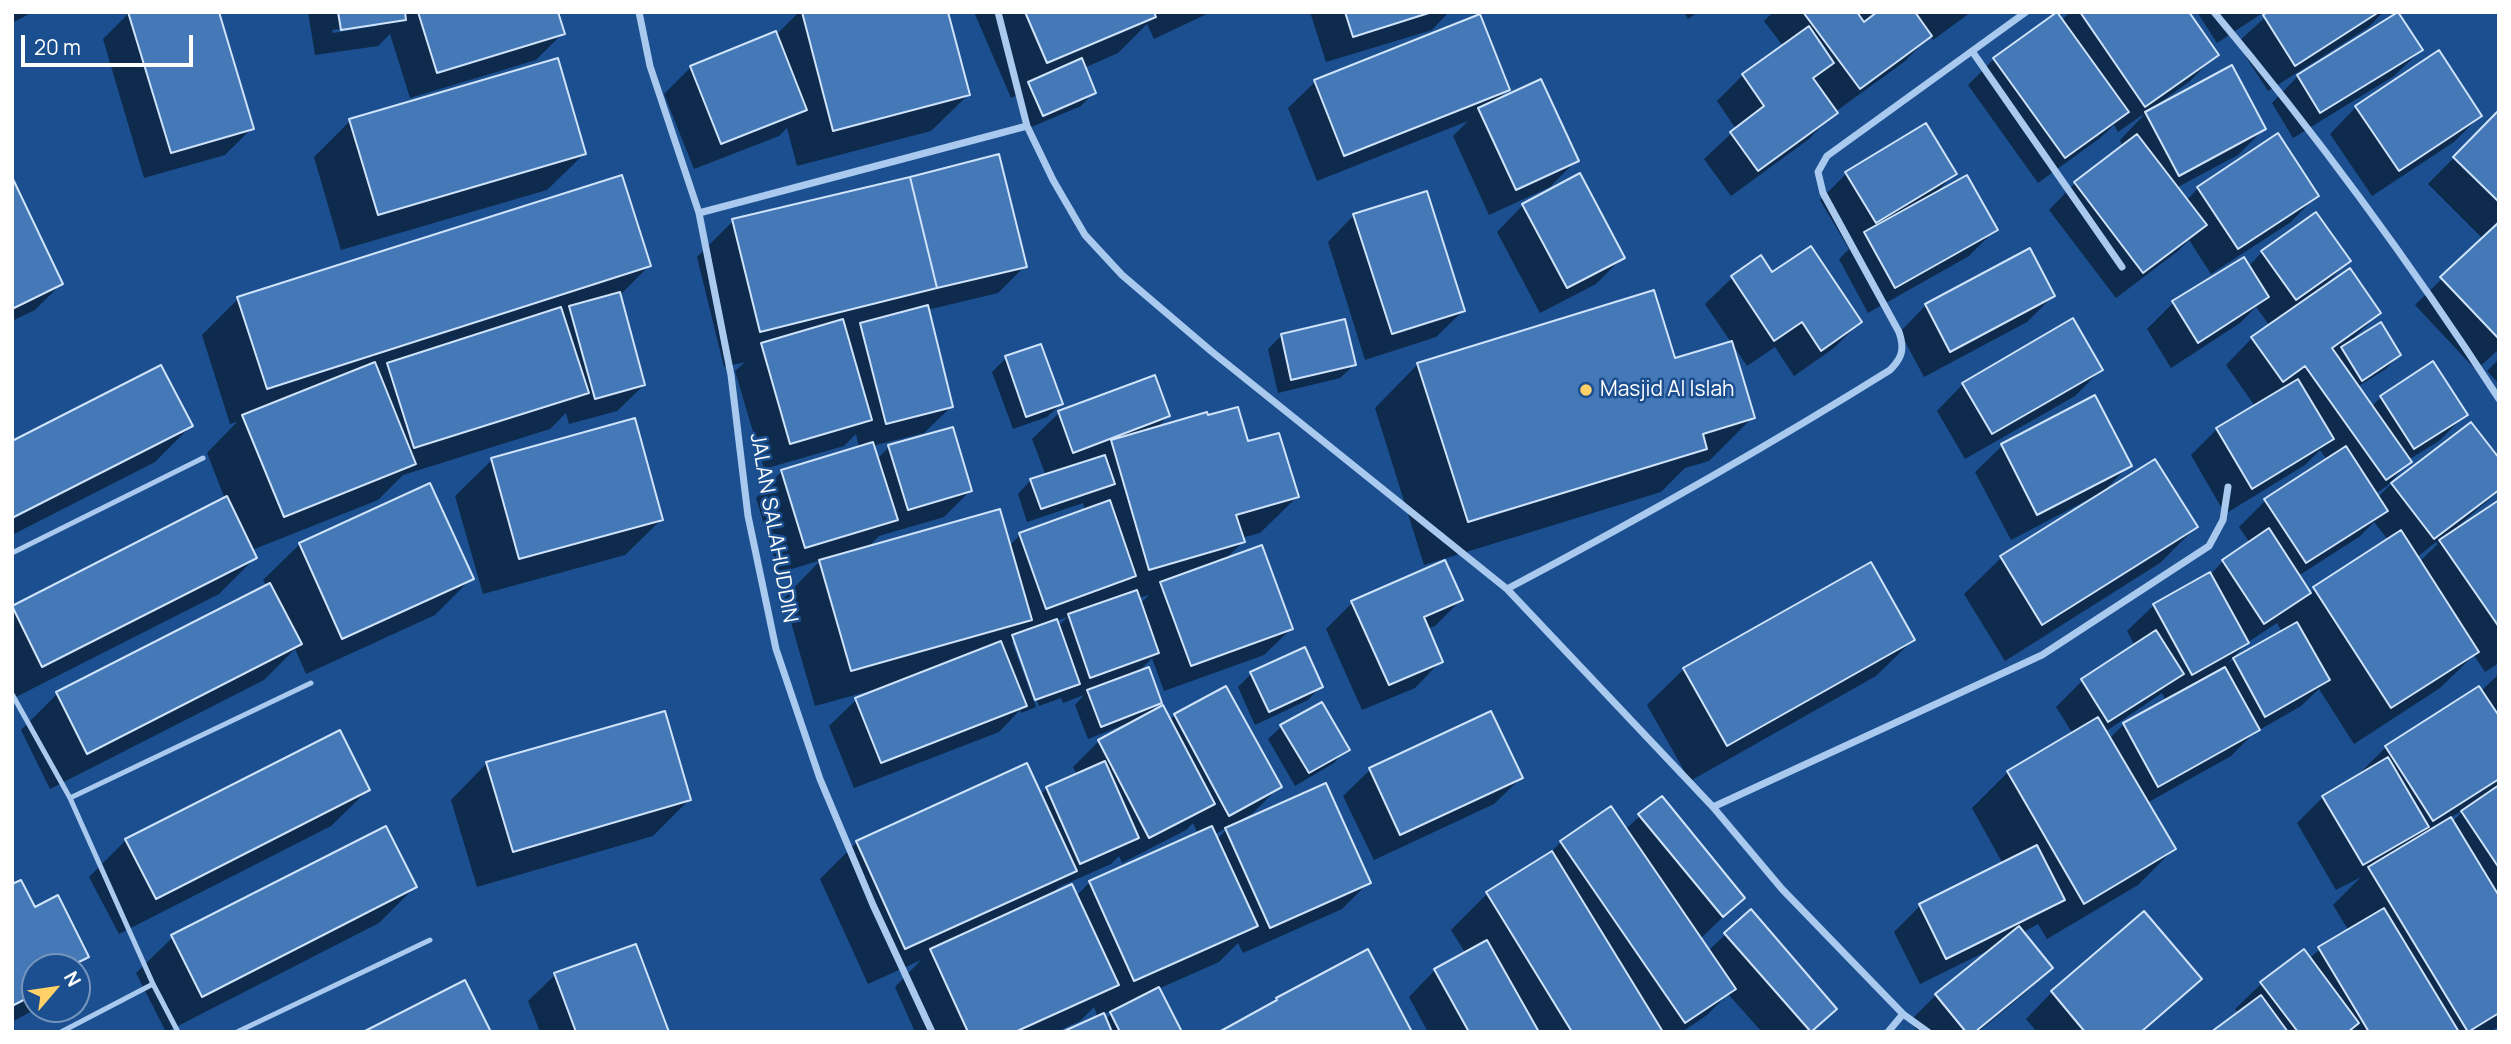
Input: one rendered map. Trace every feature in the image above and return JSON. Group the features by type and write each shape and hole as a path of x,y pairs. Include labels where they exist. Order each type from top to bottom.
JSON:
{"street":[{"name":"JALAN SALAHUDDIN","path":"639,12 650,66 699,213 731,375 748,516 776,649 820,779 873,905 932,1032"},
{"path":"998,12 1027,126 1085,235 1122,275 1211,351 1507,589 1713,807 1782,889 1903,1014 1928,1032"},
{"path":"1507,589 1622,528 1797,429 1897,363 1902,355 1903,343 1899,332 1823,193 1818,172 1827,156 2026,12"},
{"path":"2214,12 2356,192 2465,346 2499,399"},
{"path":"1972,51 2122,267"},
{"path":"699,213 1027,126"},
{"path":"1713,807 2042,655 2209,546 2223,520 2228,487"},
{"path":"1888,1032 1903,1014"}],"lane":[{"path":"12,553 203,458"},
{"path":"71,798 312,683"},
{"path":"12,694 71,798 153,984 178,1032"},
{"path":"237,1032 430,940"},
{"path":"61,1032 153,984"}],"building":[{"path":"128,12 219,12 254,129 171,153"},
{"path":"338,12 405,12 406,20 341,30"},
{"path":"418,12 558,12 565,34 437,73"},
{"path":"802,12 948,12 970,95 833,131"},
{"path":"1025,12 1154,12 1156,17 1047,63"},
{"path":"1345,12 1432,12 1353,37"},
{"path":"1803,12 1857,12 1864,22 1877,12 1915,12 1932,36 1860,89"},
{"path":"2057,12 2129,112 2065,158 1993,58"},
{"path":"2080,12 2189,12 2219,55 2145,107"},
{"path":"2267,12 2379,12 2295,66 2263,15"},
{"path":"2398,12 2423,50 2320,113 2297,75"},
{"path":"1480,14 1510,90 1344,156 1314,80"},
{"path":"1809,26 1834,63 1813,78 1838,113 1758,171 1730,132 1764,106 1742,74"},
{"path":"776,31 807,110 721,144 690,66"},
{"path":"2439,50 2482,116 2399,171 2355,106"},
{"path":"558,58 586,154 378,215 349,119"},
{"path":"1082,58 1096,93 1043,116 1028,82"},
{"path":"2232,65 2266,129 2179,176 2145,112"},
{"path":"1541,79 1579,161 1516,190 1478,108"},
{"path":"2499,110 2499,202 2453,157"},
{"path":"1926,123 1957,174 1876,223 1845,172"},
{"path":"2278,133 2319,196 2238,249 2197,187"},
{"path":"2137,134 2207,225 2143,273 2074,182"},
{"path":"999,154 1027,267 937,288 910,177"},
{"path":"1580,173 1625,258 1567,288 1522,204"},
{"path":"622,175 651,266 267,389 237,297"},
{"path":"1967,175 1998,230 1895,288 1864,232"},
{"path":"12,177 63,284 12,309"},
{"path":"910,177 937,288 760,332 732,219"},
{"path":"1427,191 1465,311 1392,334 1353,214"},
{"path":"2316,212 2351,261 2296,300 2261,251"},
{"path":"2499,222 2499,339 2440,277"},
{"path":"1811,246 1862,322 1821,351 1802,322 1774,341 1731,276 1761,255 1772,272"},
{"path":"2030,248 2055,296 1950,352 1925,304"},
{"path":"2244,257 2269,297 2198,343 2172,301"},
{"path":"2350,268 2381,313 2332,348 2412,462 2386,480 2305,366 2283,382 2251,337"},
{"name":"Masjid Al Islah","path":"1654,290 1675,358 1732,341 1755,418 1703,434 1707,449 1468,522 1417,363"},
{"path":"620,292 645,385 595,399 569,306"},
{"path":"928,305 953,407 886,424 860,323"},
{"path":"561,307 589,393 414,448 387,363"},
{"path":"2073,318 2103,370 1992,434 1962,383"},
{"path":"843,319 872,420 790,444 761,343"},
{"path":"1345,319 1356,365 1291,380 1281,334"},
{"path":"2381,322 2401,355 2362,381 2341,347"},
{"path":"1041,344 1063,404 1026,417 1005,356"},
{"path":"2433,361 2468,415 2414,449 2380,396"},
{"path":"375,362 416,464 284,517 242,415"},
{"path":"161,365 193,426 12,518 12,441"},
{"path":"1155,375 1170,416 1073,453 1058,411"},
{"path":"2298,379 2334,439 2252,489 2216,428"},
{"path":"2095,395 2132,466 2037,515 2001,444"},
{"path":"1238,407 1248,441 1279,433 1299,497 1236,515 1245,542 1149,570 1111,440 1207,412 1208,415"},
{"path":"635,418 663,520 519,559 491,458"},
{"path":"2471,422 2499,458 2499,490 2434,539 2391,483"},
{"path":"953,427 972,491 908,510 888,445"},
{"path":"873,442 898,520 805,548 781,470"},
{"path":"2346,446 2388,511 2306,563 2264,499"},
{"path":"1105,455 1115,484 1041,509 1030,479"},
{"path":"2155,459 2198,527 2042,625 2000,556"},
{"path":"430,483 474,579 342,639 299,543"},
{"path":"227,496 257,558 42,667 12,606"},
{"path":"1110,500 1136,576 1046,609 1019,533"},
{"path":"2499,500 2499,627 2439,540"},
{"path":"1000,509 1032,620 851,671 819,560"},
{"path":"2269,528 2311,593 2264,624 2222,560"},
{"path":"2401,530 2479,652 2391,708 2313,587"},
{"path":"1262,545 1293,629 1191,666 1160,582"},
{"path":"1445,560 1463,600 1424,617 1443,662 1389,685 1351,601"},
{"path":"1871,562 1915,640 1727,746 1683,668"},
{"path":"2210,572 2249,643 2192,675 2153,604"},
{"path":"270,583 302,644 87,754 56,692"},
{"path":"1137,590 1159,653 1090,678 1068,614"},
{"path":"1057,619 1080,684 1035,700 1012,635"},
{"path":"2297,622 2330,680 2265,717 2233,658"},
{"path":"2156,630 2184,674 2108,722 2081,679"},
{"path":"1001,641 1027,706 881,763 855,698"},
{"path":"1305,647 1323,687 1269,712 1250,672"},
{"path":"1149,667 1162,703 1101,727 1087,690"},
{"path":"2225,667 2260,730 2158,787 2123,723"},
{"path":"1226,686 1282,787 1229,816 1174,714"},
{"path":"2479,686 2499,716 2499,779 2433,821 2385,746"},
{"path":"1322,702 1350,750 1309,773 1280,725"},
{"path":"1163,705 1215,804 1149,838 1098,740"},
{"path":"665,711 691,800 513,852 486,762"},
{"path":"1491,711 1523,778 1400,835 1369,768"},
{"path":"2098,717 2176,849 2084,904 2007,771"},
{"path":"340,730 370,790 156,899 125,839"},
{"path":"2388,757 2429,827 2363,865 2322,796"},
{"path":"1105,761 1139,838 1080,864 1046,787"},
{"path":"1027,763 1077,871 905,949 856,841"},
{"path":"1326,783 1371,883 1270,928 1225,828"},
{"path":"2499,785 2499,868 2461,811"},
{"path":"1662,796 1745,898 1723,917 1638,814"},
{"path":"1611,806 1736,989 1685,1023 1560,841"},
{"path":"2451,817 2499,896 2499,1013 2468,1032 2368,867"},
{"path":"386,826 417,887 202,997 171,935"},
{"path":"1212,826 1258,926 1134,981 1089,881"},
{"path":"2037,845 2065,900 1946,959 1919,904"},
{"path":"1552,851 1663,1032 1572,1032 1486,892"},
{"path":"21,880 35,907 58,895 87,953 21,953 21,1001 12,1006 12,884"},
{"path":"1072,884 1119,985 1015,1032 968,1032 930,949"},
{"path":"2384,908 2459,1032 2369,1032 2318,947"},
{"path":"1751,909 1837,1009 1811,1032 1724,933"},
{"path":"2144,911 2202,979 2141,1032 2085,1032 2051,991"},
{"path":"2019,926 2053,968 1975,1032 1966,1032 1935,994"},
{"path":"1487,940 1539,1032 1469,1032 1434,969"},
{"path":"636,944 669,1032 576,1032 554,973"},
{"path":"1368,949 1412,1032 1219,1032 1277,1000 1276,998"},
{"path":"2304,949 2359,1023 2348,1032 2298,1032 2260,982"},
{"path":"465,980 491,1032 363,1032"},
{"path":"1159,987 1182,1032 1120,1032 1110,1012"},
{"path":"2261,995 2288,1032 2211,1032"},
{"path":"1104,1013 1112,1032 1062,1032"}],"place":[{"name":"Masjid Al Islah","path":"1586,390"}]}
